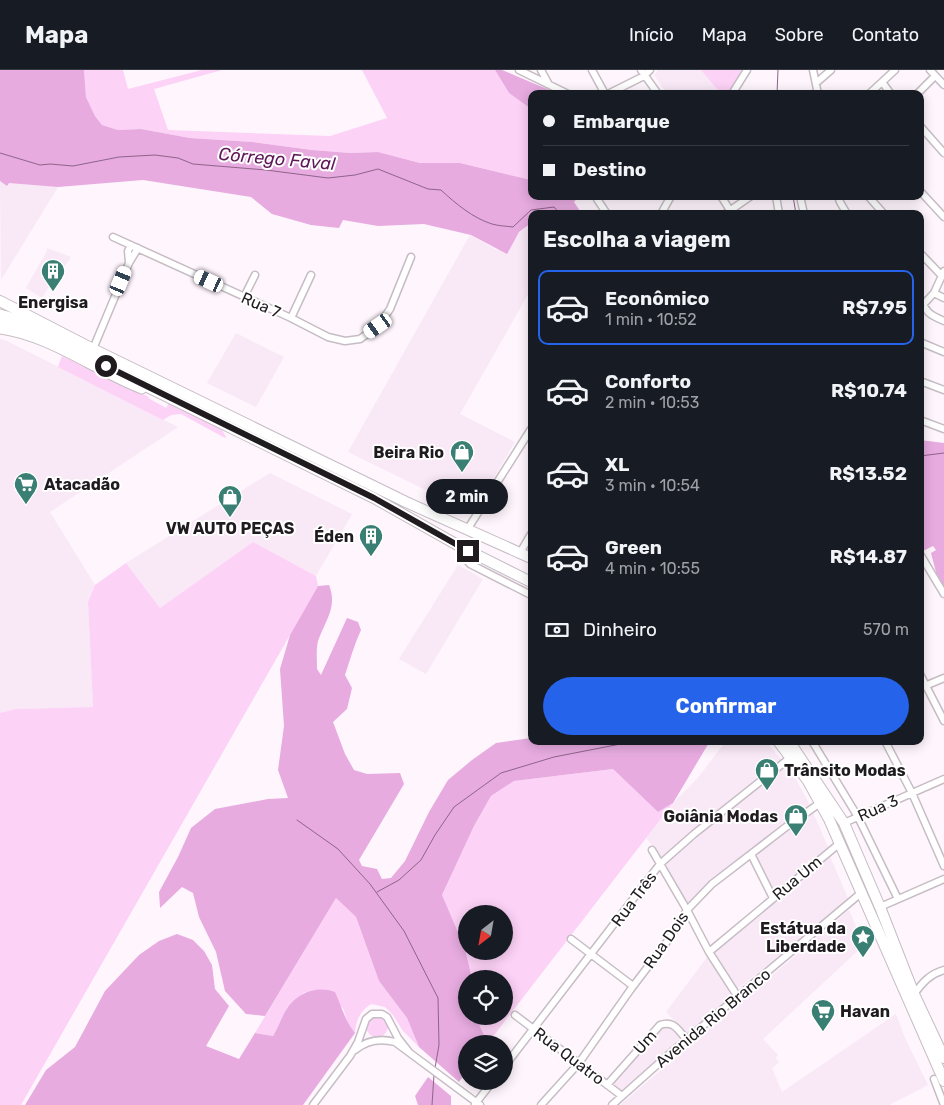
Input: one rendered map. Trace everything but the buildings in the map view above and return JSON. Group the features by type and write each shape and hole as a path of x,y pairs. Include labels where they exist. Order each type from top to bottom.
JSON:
{"highway":[{"path":"0,301 86,348 406,502 528,557"},
{"path":"0,322 37,331 86,348 179,403 374,498 461,547 528,579"},
{"path":"461,547 462,536 467,530"},
{"path":"781,745 808,781 840,843 939,1080"},
{"path":"792,745 844,823 914,994 944,1058"}],"main road":[{"path":"0,314 39,325 86,348"},
{"path":"0,329 38,340 127,383 179,403"}],"street":[{"path":"519,70 561,90"},
{"path":"541,70 548,83"},
{"path":"592,70 604,90"},
{"path":"614,90 650,70"},
{"path":"736,90 747,70"},
{"path":"813,70 817,90"},
{"path":"816,83 831,70"},
{"path":"873,90 895,70"},
{"path":"930,70 944,86"},
{"path":"643,73 655,90"},
{"path":"922,90 935,76"},
{"path":"882,82 888,90"},
{"path":"924,130 944,153"},
{"path":"924,195 944,217"},
{"path":"733,210 746,200"},
{"path":"872,200 880,210"},
{"name":"Rua 7","path":"113,237 291,318 328,337 345,341 360,339 378,326 390,309 411,257"},
{"path":"86,348 129,263 134,247"},
{"path":"924,257 943,274 934,294 924,304"},
{"path":"244,298 255,275"},
{"path":"291,318 311,275"},
{"path":"934,294 944,298"},
{"path":"924,308 930,315 944,321"},
{"path":"924,344 944,352"},
{"path":"924,382 944,390"},
{"path":"924,422 944,430"},
{"path":"467,530 528,434"},
{"path":"520,553 528,539"},
{"path":"461,547 461,554 470,564 528,593"},
{"path":"924,562 944,594"},
{"path":"924,687 944,678"},
{"path":"924,689 944,721"},
{"path":"816,745 858,817 898,899"},
{"name":"Rua 3","path":"887,745 912,793"},
{"name":"Rua Três","path":"513,1056 660,864 694,834 791,758"},
{"name":"Rua 3","path":"844,823 944,779"},
{"path":"912,793 944,866"},
{"name":"Rua Dois","path":"541,1105 579,1064 633,986 669,939 687,910 712,884 820,804"},
{"name":"Rua Um","path":"709,952 840,843"},
{"path":"652,850 709,952 738,997"},
{"path":"751,854 773,898"},
{"path":"880,907 944,879"},
{"name":"Avenida Rio Branco","path":"612,1105 861,893"},
{"path":"571,939 633,986"},
{"path":"914,994 933,973 944,970"},
{"path":"313,1105 350,1056 358,1042 366,1019 375,1013 382,1014 389,1019 398,1038 409,1052"},
{"name":"Rua Quatro","path":"515,1015 622,1096"},
{"path":"350,1056 363,1044 384,1038 390,1032 389,1019"},
{"name":"Um","path":"607,1084 660,1025 666,1022 672,1024 687,1040"},
{"path":"364,1026 368,1036 378,1040 395,1042 477,1104 487,1090"},
{"path":"939,1080 944,1105"}],"shaded area":[{"path":"0,70 84,70 86,97 95,116 102,125 118,130 141,129 190,138 253,142 312,150 350,153 378,152 420,163 460,163 528,179 528,200 576,200 574,202 579,210 528,210 528,225 519,232 507,254 471,235 424,224 378,226 343,220 339,228 311,225 272,214 251,197 143,180 58,187 9,183 7,186 0,181"},
{"path":"84,70 123,70 128,89 202,70 222,70 154,89 168,130 330,136 387,118 362,70 495,70 509,93 528,107 528,179 460,163 420,163 378,152 350,153 312,150 253,142 190,138 141,129 118,130 102,125 95,116 86,97"},
{"path":"495,70 502,70 550,90 528,90 528,107 509,93"},
{"path":"658,70 701,70 718,90 664,90 654,75"},
{"path":"701,70 742,70 730,90 718,90"},
{"path":"0,181 7,185 9,183 20,183 58,187 1,280"},
{"path":"528,225 528,294 460,414 515,442 473,513 348,452 470,235 497,250"},
{"path":"47,248 71,257 42,298 26,288"},
{"path":"236,333 284,357 256,407 207,383"},
{"path":"0,339 178,427 50,512 95,585 88,602 93,707 16,709 0,713"},
{"path":"62,356 149,397 166,408 169,403 221,428 226,437 181,414 171,415 163,420 58,367"},
{"path":"924,440 944,443 944,589 938,580 931,553 936,550 933,546 924,550"},
{"path":"270,473 352,514 316,576 253,542 160,608 126,563"},
{"path":"253,542 316,576 318,586 21,1105 0,1105 0,713 16,709 93,707 88,602 95,585 126,563 160,608"},
{"path":"458,565 483,579 426,674 399,659"},
{"path":"329,585 332,600 331,607 317,647 317,669 321,675 347,618 358,622 361,630 345,675 352,688 347,709 333,722 345,754 354,770 367,774 400,773 404,784 359,860 362,866 377,869 382,879 391,878 405,861 429,812 448,780 496,743 528,738 528,745 708,745 673,803 658,812 613,769 514,781 491,796 474,826 442,895 458,933 458,960 468,960 470,970 458,970 458,1025 479,1025 484,1035 458,1035 458,1081 419,1047 407,1018 379,981 356,917 336,898 265,1016 246,1014 225,991 216,952 199,917 193,893 182,887 160,908 159,892 191,828 215,809 268,799 288,798 278,770 284,726 280,669 290,635 318,586"},
{"path":"723,745 769,745 782,760 662,858 646,838 673,803 697,779"},
{"path":"788,765 811,807 687,905 665,863"},
{"path":"613,769 658,812 673,803 513,1011 513,970 469,970 466,960 513,960 513,905 458,905 458,939 442,895 474,826 491,796 514,781"},
{"path":"812,810 829,849 774,894 753,855"},
{"path":"830,856 849,901 737,989 713,952"},
{"path":"336,898 356,917 379,981 407,1018 419,1047 403,1031 393,1015 385,1007 371,1004 367,1007 359,1016 355,1033 349,1026 343,1008 305,992 287,1008 273,1036 255,1033"},
{"path":"849,910 864,945 763,1039 778,1055 775,1058 779,1062 772,1068 782,1092 896,1014 905,1038 928,1085 889,1105 620,1105"},
{"path":"177,934 193,940 204,951 212,965 215,989 229,1006 206,1046 239,1059 255,1033 273,1036 286,1010 295,999 314,990 321,989 335,992 346,1019 355,1033 303,1105 25,1105 46,1070 75,1047 105,991 139,955 159,941"},
{"path":"708,956 733,997 687,1034 666,1012"},
{"path":"377,1015 385,1018 388,1026 385,1034 377,1037 369,1034 366,1026 369,1018"},
{"path":"667,1020 684,1039 620,1092 608,1084"},
{"path":"479,1025 502,1025 494,1035 484,1035"},
{"path":"428,1077 451,1096 451,1105 418,1105 415,1096"}],"waterway":[{"path":"777,90 778,70"},
{"name":"Córrego Faval","path":"0,153 40,165 73,166 119,157 155,155 178,158 193,164 266,170 328,178 355,175 378,169 428,189 441,190 471,214 495,225 513,227 528,213"},
{"path":"794,200 795,210"},
{"name":"Córrego Faval","path":"531,210 554,207 557,210"},
{"path":"924,456 944,453"},
{"path":"377,892 399,880 421,860 454,807 501,773 554,757 616,745"},
{"path":"297,820 338,849 370,884 404,931 438,998 439,1045 435,1068"},
{"path":"432,1105 434,1075"}],"place":[{"name":"Energisa","path":"53,292"},
{"name":"Beira Rio","path":"462,473"},
{"name":"Atacadão","path":"26,505"},
{"name":"VW AUTO PEÇAS","path":"230,518"},
{"name":"Éden","path":"371,557"},
{"name":"Trânsito Modas","path":"767,791"},
{"name":"Goiânia Modas","path":"796,837"},
{"name":"Estátua da Liberdade","path":"863,958"},
{"name":"Havan","path":"823,1032"}],"route":[{"path":"106,366 374,498 468,551"}]}
